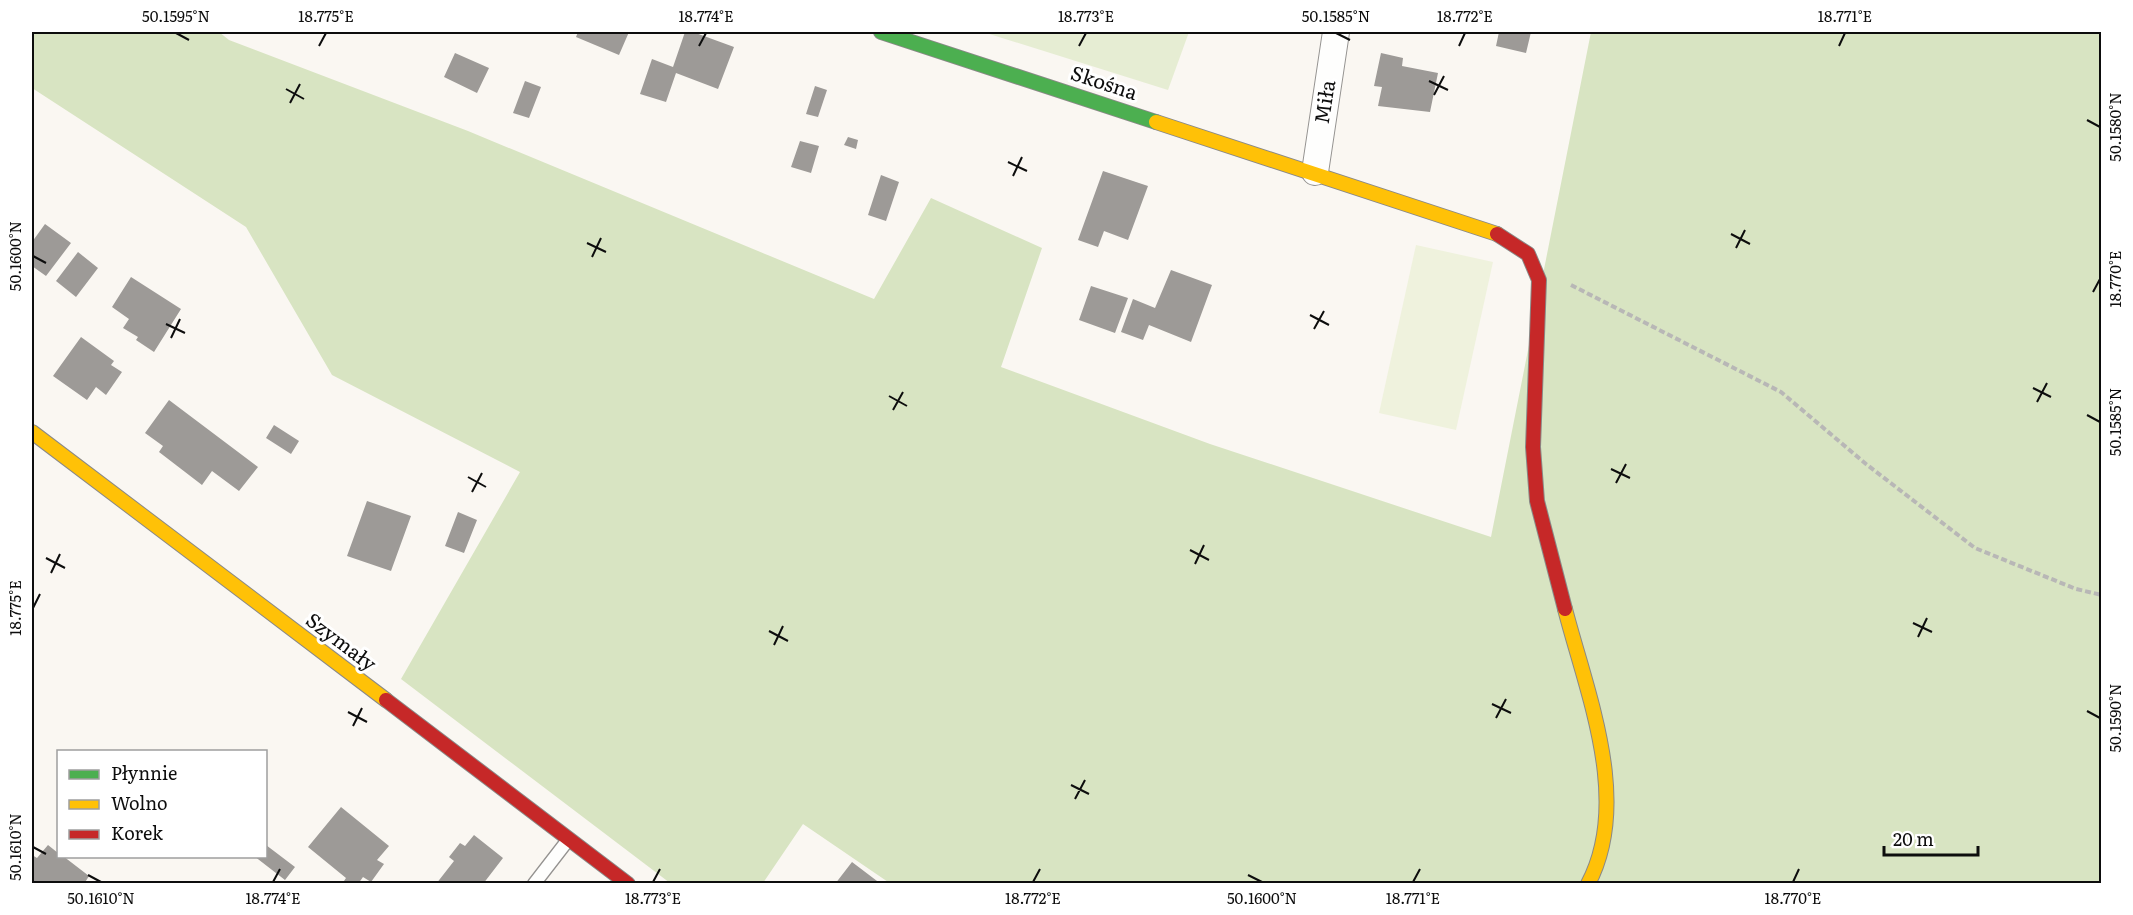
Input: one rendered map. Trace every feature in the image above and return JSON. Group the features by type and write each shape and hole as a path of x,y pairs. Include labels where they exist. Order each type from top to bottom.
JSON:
{"street":[{"name":"Skośna","path":"881,32 1491,231 1506,238 1528,254 1532,265"},
{"name":"Miła","path":"1315,172 1336,32"},
{"path":"1532,265 1539,280 1533,447 1536,501 1606,768 1606,835 1597,867 1588,884"},
{"name":"Szymały","path":"32,432 628,884"}],"lane":[{"path":"534,884 569,839"}],"path":[{"path":"1532,265 1781,392 1866,464 1975,548 2076,589 2102,595"}],"green space":[{"path":"32,32 219,32 229,40 468,131 874,299 931,198 1042,248 1001,367 1210,444 1491,537 1591,32 2101,32 2101,883 891,884 803,824 763,883 670,883 401,679 520,472 332,375 246,227 32,88"},
{"path":"983,32 1189,32 1168,90"},
{"path":"1416,245 1493,262 1456,430 1379,413"}],"building":[{"path":"578,32 629,32 619,55 576,37"},
{"path":"685,32 693,32 734,47 718,89 676,73 666,102 640,94 652,59 673,67"},
{"path":"1499,32 1531,32 1526,53 1496,46"},
{"path":"455,53 489,68 477,93 444,77"},
{"path":"1381,53 1403,58 1402,66 1438,73 1430,112 1378,106 1382,87 1374,86"},
{"path":"525,81 541,87 529,118 513,113"},
{"path":"815,86 827,90 818,117 806,114"},
{"path":"848,137 858,140 856,149 844,145"},
{"path":"800,141 819,146 811,173 791,167"},
{"path":"1103,171 1148,186 1128,240 1104,231 1098,247 1078,240"},
{"path":"881,175 899,182 886,221 868,215"},
{"path":"45,224 71,243 46,276 32,266 32,242"},
{"path":"78,252 98,268 76,297 56,281"},
{"path":"1171,270 1212,285 1191,342 1149,325 1143,340 1121,332 1133,299 1155,308"},
{"path":"131,277 181,309 154,352 136,340 138,337 123,328 129,319 112,307"},
{"path":"1091,286 1128,298 1115,333 1079,320"},
{"path":"81,337 114,361 111,365 122,372 106,395 96,387 87,400 53,376"},
{"path":"169,400 258,467 239,491 212,471 202,485 159,452 163,446 145,433"},
{"path":"274,425 299,441 291,454 266,438"},
{"path":"367,501 411,516 391,571 347,556"},
{"path":"458,512 477,520 464,553 445,546"},
{"path":"341,807 389,846 377,860 384,864 371,882 363,877 358,884 342,884 346,878 308,847"},
{"path":"474,835 503,858 483,884 436,884 454,861 449,857 460,843 465,846"},
{"path":"48,845 57,852 57,858 66,858 89,876 84,884 32,884 32,855 37,858"},
{"path":"267,846 295,867 285,880 257,858 267,858"},
{"path":"852,862 881,884 835,884"}],"traffic: fast":[{"path":"881,32 1156,122"}],"traffic: slow":[{"path":"1156,122 1497,234"},
{"path":"32,432 386,700"},
{"path":"1565,609 1594,711 1606,783 1606,818 1601,852 1588,884"}],"traffic: jam":[{"path":"1497,234 1528,254 1539,280 1533,447 1537,501 1565,609"},
{"path":"386,700 628,884"}]}
